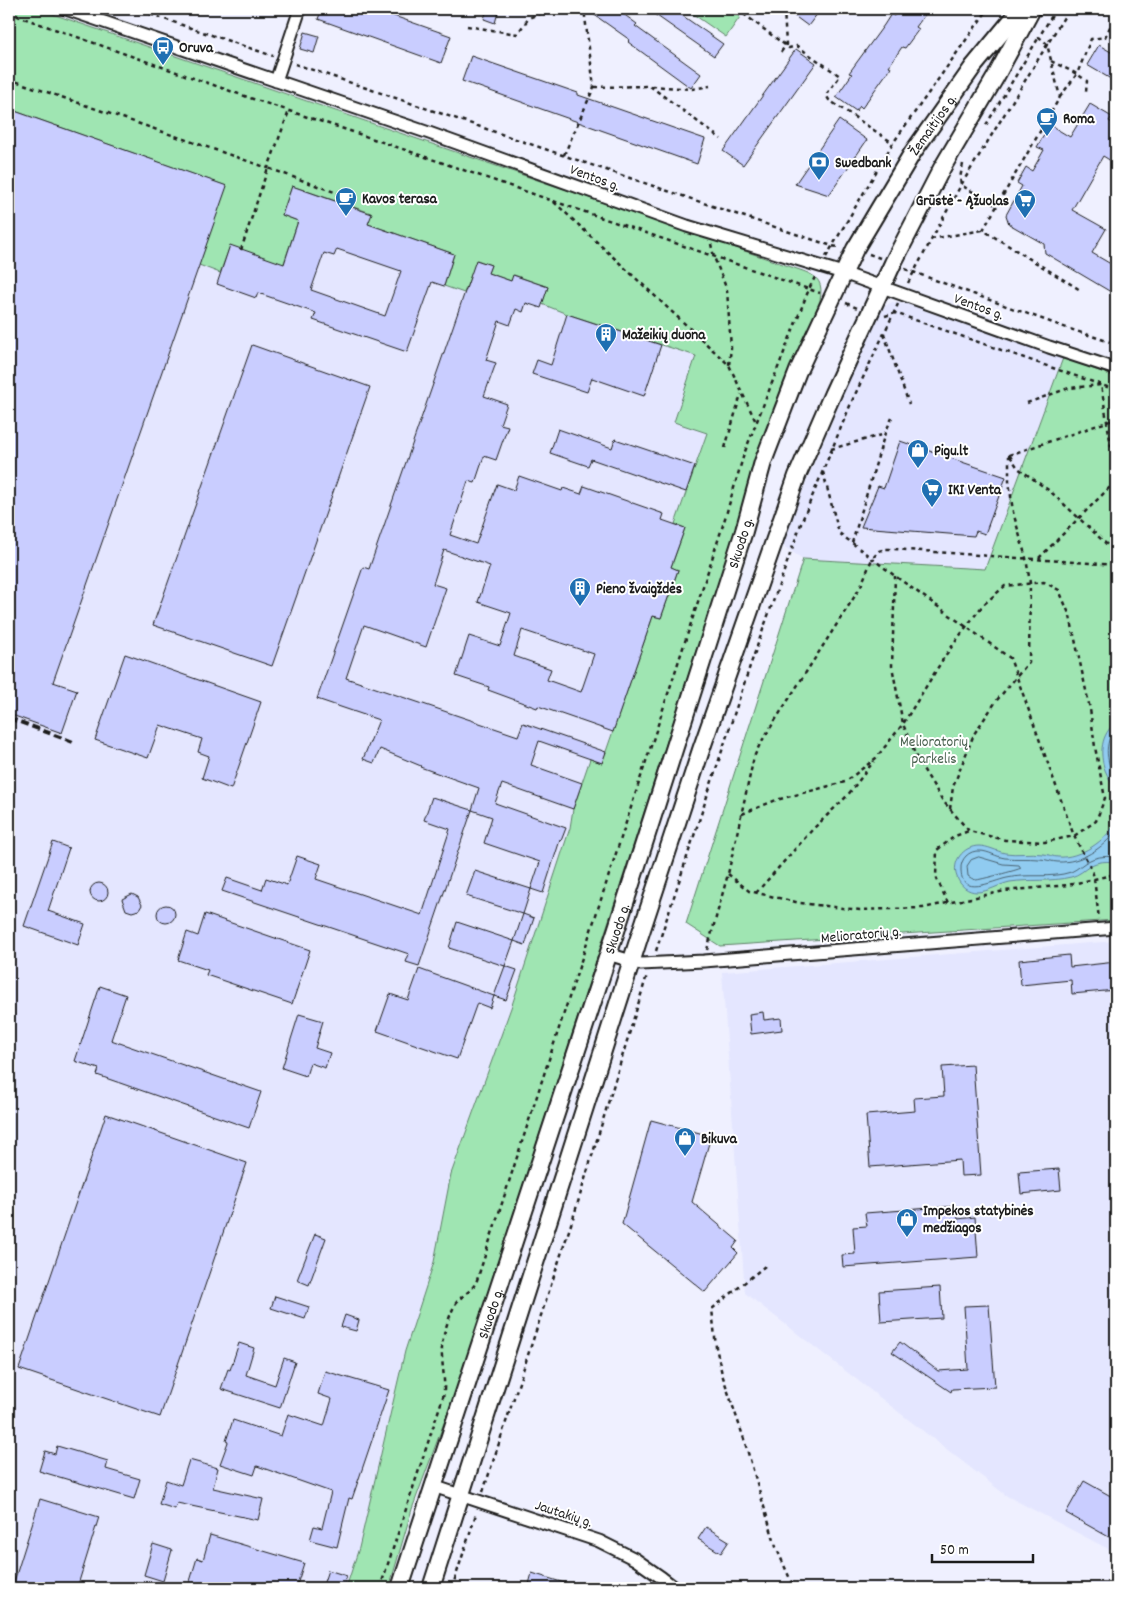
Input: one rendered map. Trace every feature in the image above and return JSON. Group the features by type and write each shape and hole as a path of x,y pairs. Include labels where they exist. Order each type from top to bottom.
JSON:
{"main road":[{"name":"Žemaitijos g.","path":"843,273 855,249 918,144 973,66 1020,9"},
{"name":"Žemaitijos g.","path":"882,286 942,168 995,78 1032,9"},
{"name":"Skuodo g.","path":"400,1588 608,954 771,444 798,371 843,273"},
{"name":"Skuodo g.","path":"430,1588 701,750 797,476 882,286"}],"street":[{"name":"Ventos g.","path":"66,9 708,232 882,286 1049,347 1116,369"},
{"path":"276,81 300,9"},
{"name":"Melioratorių g.","path":"608,954 641,964 650,964 1116,928"},
{"name":"Jautakių g.","path":"433,1486 599,1541 634,1560 675,1588"}],"path":[{"path":"135,9 696,201 832,246 855,249 893,263 912,273 1116,344"},
{"path":"467,26 517,34 529,18 550,9"},
{"path":"564,155 594,86 584,9"},
{"path":"737,9 789,48 797,46 840,76 826,95 829,100 893,143"},
{"path":"781,52 786,45 784,9"},
{"path":"380,1588 445,1386 441,1352 443,1338 456,1303 473,1288 477,1280 751,435 808,289 893,143 988,9"},
{"path":"983,131 1056,9"},
{"path":"452,1588 575,1212 650,964 658,945 750,666 802,521 852,401 895,313 912,273 961,185 1070,9"},
{"path":"9,13 832,297 879,318 895,313 1116,390"},
{"path":"983,230 1060,97 1077,74 1091,39 1105,37 1116,15"},
{"path":"1039,37 1047,44 1060,97"},
{"path":"1051,61 1087,81 1086,92"},
{"path":"9,80 340,194"},
{"path":"594,86 650,86 692,89 710,86"},
{"path":"650,86 721,139"},
{"path":"241,250 289,111"},
{"path":"961,185 962,165 967,156"},
{"path":"961,185 997,206"},
{"path":"553,202 729,365 756,423"},
{"path":"932,239 983,230 1082,291"},
{"path":"708,232 714,257 727,290 731,348 729,365"},
{"path":"884,334 909,404"},
{"path":"1027,403 1069,388 1101,385"},
{"path":"1101,385 1116,476"},
{"path":"725,448 742,393"},
{"path":"852,543 885,434 892,418"},
{"path":"1009,455 1116,418"},
{"path":"832,449 885,434"},
{"path":"751,435 771,444"},
{"path":"1009,455 1018,468 1051,492 1116,553"},
{"path":"950,809 953,787 974,734 997,700 1029,662 1030,583 1026,558 1013,512 1009,481 1009,455"},
{"path":"805,458 824,467"},
{"path":"823,470 839,533 895,576 1010,658 1074,836 1092,870 1100,930"},
{"path":"1038,558 1116,481"},
{"path":"704,961 728,874 754,757 760,744 860,588 872,559 878,551 894,549 1116,565"},
{"path":"895,576 892,666 903,724 917,759 943,801 969,831"},
{"path":"756,893 812,830 847,796 903,724 945,656 983,606 1004,586 1044,582 1059,590 1070,616 1090,709 1105,798 1096,821 1074,836 1045,842 1005,840 969,831 955,836 937,850 936,877 948,903"},
{"path":"742,814 776,800 845,782 876,758"},
{"path":"728,874 748,892 800,903 860,910 924,908 1005,891 1068,885 1116,874"},
{"path":"765,1266 712,1309 716,1347 722,1374 776,1546 794,1588"}],"shaded area":[{"path":"9,109 227,186 220,272 230,245 298,221 282,215 292,186 372,214 368,224 454,254 444,285 476,260 491,265 489,273 511,280 513,275 548,287 661,345 696,356 674,422 707,433 675,524 685,528 671,568 678,570 661,618 653,616 602,763 590,760 573,809 570,828 512,1005 451,1174 434,1262 405,1351 359,1548 346,1588 9,1588"},
{"path":"892,302 907,304 1063,358 985,569 803,559 780,544 872,326 882,308"},
{"path":"1116,941 1116,1553 1007,1496 745,1293 722,972"}],"green space":[{"path":"9,9 38,9 803,271 819,281 821,289 820,300 761,451 461,1377 412,1509 389,1588 346,1588 359,1548 405,1351 434,1262 451,1174 512,1005 570,828 573,809 590,759 602,763 653,616 661,618 678,570 671,567 685,528 675,524 707,433 674,422 696,356 542,304 548,287 514,275 511,281 488,273 491,265 477,260 464,293 444,286 454,254 368,224 371,213 292,186 282,215 298,221 279,278 230,246 220,273 199,265 226,186 9,109"},
{"path":"692,9 729,9 740,17 726,37 690,12"},
{"name":"Melioratorių parkelis","path":"1063,358 1116,377 1116,920 720,946 686,924 803,559 985,569"}],"water":[{"path":"1116,723 1116,791 1105,770 1102,751 1107,732"},
{"path":"1116,821 1116,862 1096,863 1071,877 1010,882 981,892 968,890 962,886 957,877 957,861 963,852 973,847 986,847 1010,854 1038,853 1066,857 1092,847 1107,835"}],"building":[{"path":"322,9 374,9 451,36 441,63 318,19"},
{"path":"487,9 499,9 495,23 484,19"},
{"path":"586,9 625,9 622,13 637,24 635,26 701,74 691,88 628,42 630,40"},
{"path":"647,9 673,9 723,44 714,56"},
{"path":"785,9 821,9 808,26"},
{"path":"899,9 929,9 916,27 919,29 905,48 902,47 889,66 891,67 862,108 860,106 856,111 836,97 852,74 849,73 891,14 894,16"},
{"path":"305,32 319,36 314,53 300,49"},
{"path":"1099,45 1116,55 1116,82 1087,65"},
{"path":"796,49 816,63 743,165 723,151"},
{"path":"471,56 705,139 697,164 462,81"},
{"path":"1090,104 1112,117 1109,121 1116,125 1116,164 1103,156 1072,210 1106,229 1092,253 1116,267 1116,295 1045,253 1044,244 1009,224 1006,215 1022,186 1017,183 1026,167 1032,171 1044,150 1037,147 1050,125 1070,137"},
{"path":"9,109 227,186 53,682 77,690 62,733 9,714"},
{"path":"839,120 867,140 829,195 795,184"},
{"path":"292,186 372,214 368,224 454,254 444,286 432,282 407,352 313,320 316,313 258,293 256,298 217,284 230,245 284,264 298,221 282,215","holes":["337,249 401,271 385,316 311,290 324,253 334,256"]},
{"path":"476,260 491,265 488,273 511,281 513,275 548,287 541,308 526,303 523,312 516,309 510,325 499,321 486,360 496,363 484,396 507,404 500,424 508,426 496,460 484,456 475,483 468,481 450,535 476,544 497,484 514,490 519,476 562,491 563,488 581,494 584,486 664,514 662,520 685,528 671,567 678,570 661,618 653,616 613,732 538,706 537,708 488,690 489,687 456,676 469,636 500,646 511,613 478,602 490,566 444,550 433,584 446,588 426,647 364,625 346,678 518,736 523,723 606,752 602,763 539,741 531,765 582,783 573,809 502,784 495,803 566,828 560,840 543,893 531,889 540,862 484,843 492,817 472,810 479,788 420,767 380,749 374,763 363,759 379,720 317,699 363,567 369,569","holes":["522,630 594,654 581,692 547,680 551,669 514,656"]},
{"name":"Mažeikių duona","path":"567,314 661,345 644,396 592,378 587,392 532,374 537,360 551,365"},
{"path":"252,345 370,387 272,666 153,625"},
{"path":"558,429 612,448 615,439 695,466 686,492 591,459 588,466 550,453"},
{"name":"IKI Venta","path":"900,441 1006,477 985,534 976,531 974,536 861,527 878,486 884,488"},
{"path":"125,654 261,702 231,789 202,778 209,756 198,752 202,739 160,725 148,758 95,740"},
{"path":"432,797 472,810 419,966 406,962 409,954 222,891 227,878 262,890 266,878 287,885 297,856 321,864 316,879 422,915 450,829 424,820"},
{"path":"53,842 69,848 48,911 85,924 78,945 24,926"},
{"path":"475,871 531,889 523,914 466,896"},
{"path":"99,883 105,886 108,892 105,898 99,901 93,898 90,892 93,886"},
{"path":"132,894 138,897 142,905 139,910 132,912 126,910 122,899"},
{"path":"166,905 172,908 175,914 172,920 166,923 160,920 157,914 160,908"},
{"path":"205,914 310,950 292,1004 206,975 208,970 178,960 187,932 198,936"},
{"path":"523,914 534,918 525,945 514,941"},
{"path":"457,922 514,941 505,966 449,948"},
{"path":"1069,955 1070,967 1116,962 1116,990 1072,994 1071,980 1021,985 1019,960"},
{"path":"505,966 517,970 506,1000 494,996"},
{"path":"419,969 494,996 490,1008 477,1003 457,1059 377,1031 390,994 408,1000"},
{"path":"100,986 126,995 111,1040 261,1092 249,1128 97,1075 99,1069 75,1061"},
{"path":"763,1012 764,1020 781,1018 782,1030 751,1034 749,1014"},
{"path":"299,1014 323,1021 315,1048 330,1053 325,1068 310,1063 306,1076 282,1068"},
{"path":"973,1065 981,1175 961,1176 960,1160 870,1167 866,1115 915,1111 914,1098 944,1096 942,1067"},
{"path":"106,1114 247,1163 160,1417 19,1369"},
{"path":"651,1120 711,1136 692,1202 738,1241 733,1248 738,1253 705,1292 622,1224"},
{"path":"1059,1169 1061,1190 1021,1194 1019,1172"},
{"path":"957,1206 958,1219 975,1217 978,1257 843,1267 842,1255 855,1254 853,1227 867,1226 865,1213"},
{"path":"315,1234 326,1238 309,1285 297,1280"},
{"path":"940,1287 942,1318 881,1322 879,1291"},
{"path":"275,1296 309,1307 305,1319 271,1308"},
{"path":"989,1305 995,1387 952,1389 951,1392 892,1352 900,1342 938,1371 968,1369 964,1306"},
{"path":"345,1315 359,1320 356,1331 341,1327"},
{"path":"239,1343 254,1348 246,1375 275,1385 284,1358 295,1362 280,1408 221,1389"},
{"path":"325,1371 389,1390 352,1499 349,1498 337,1547 310,1540 314,1526 322,1528 331,1492 257,1466 254,1475 220,1464 233,1420 281,1436 288,1414 324,1426 332,1399 318,1394"},
{"path":"57,1446 108,1461 106,1469 140,1479 134,1499 39,1471 45,1451 55,1454"},
{"path":"189,1460 218,1468 213,1488 263,1499 258,1520 177,1503 175,1509 159,1504 166,1480 181,1485"},
{"path":"1084,1481 1116,1499 1116,1541 1066,1513"},
{"path":"40,1499 99,1517 77,1588 12,1588"},
{"path":"706,1527 729,1541 721,1553 698,1539"},
{"path":"210,1535 304,1563 296,1588 188,1588 197,1558 203,1560"},
{"path":"153,1544 172,1550 163,1581 144,1575"},
{"path":"328,1570 347,1576 343,1588 322,1588"},
{"path":"532,1573 574,1586 574,1588 528,1588"}],"railway":[{"path":"9,718 76,743"}],"place":[{"name":"Oruva","path":"163,66"},
{"name":"Roma","path":"1047,137"},
{"name":"Swedbank","path":"819,181"},
{"name":"Kavos terasa","path":"346,217"},
{"name":"Grūstė - Ąžuolas","path":"1025,219"},
{"name":"Mažeikių duona","path":"606,353"},
{"name":"Pigu.lt","path":"918,469"},
{"name":"IKI Venta","path":"932,508"},
{"name":"Pieno žvaigždės","path":"580,607"},
{"name":"Bikuva","path":"685,1157"},
{"name":"Impekos statybinės medžiagos","path":"907,1238"}]}
